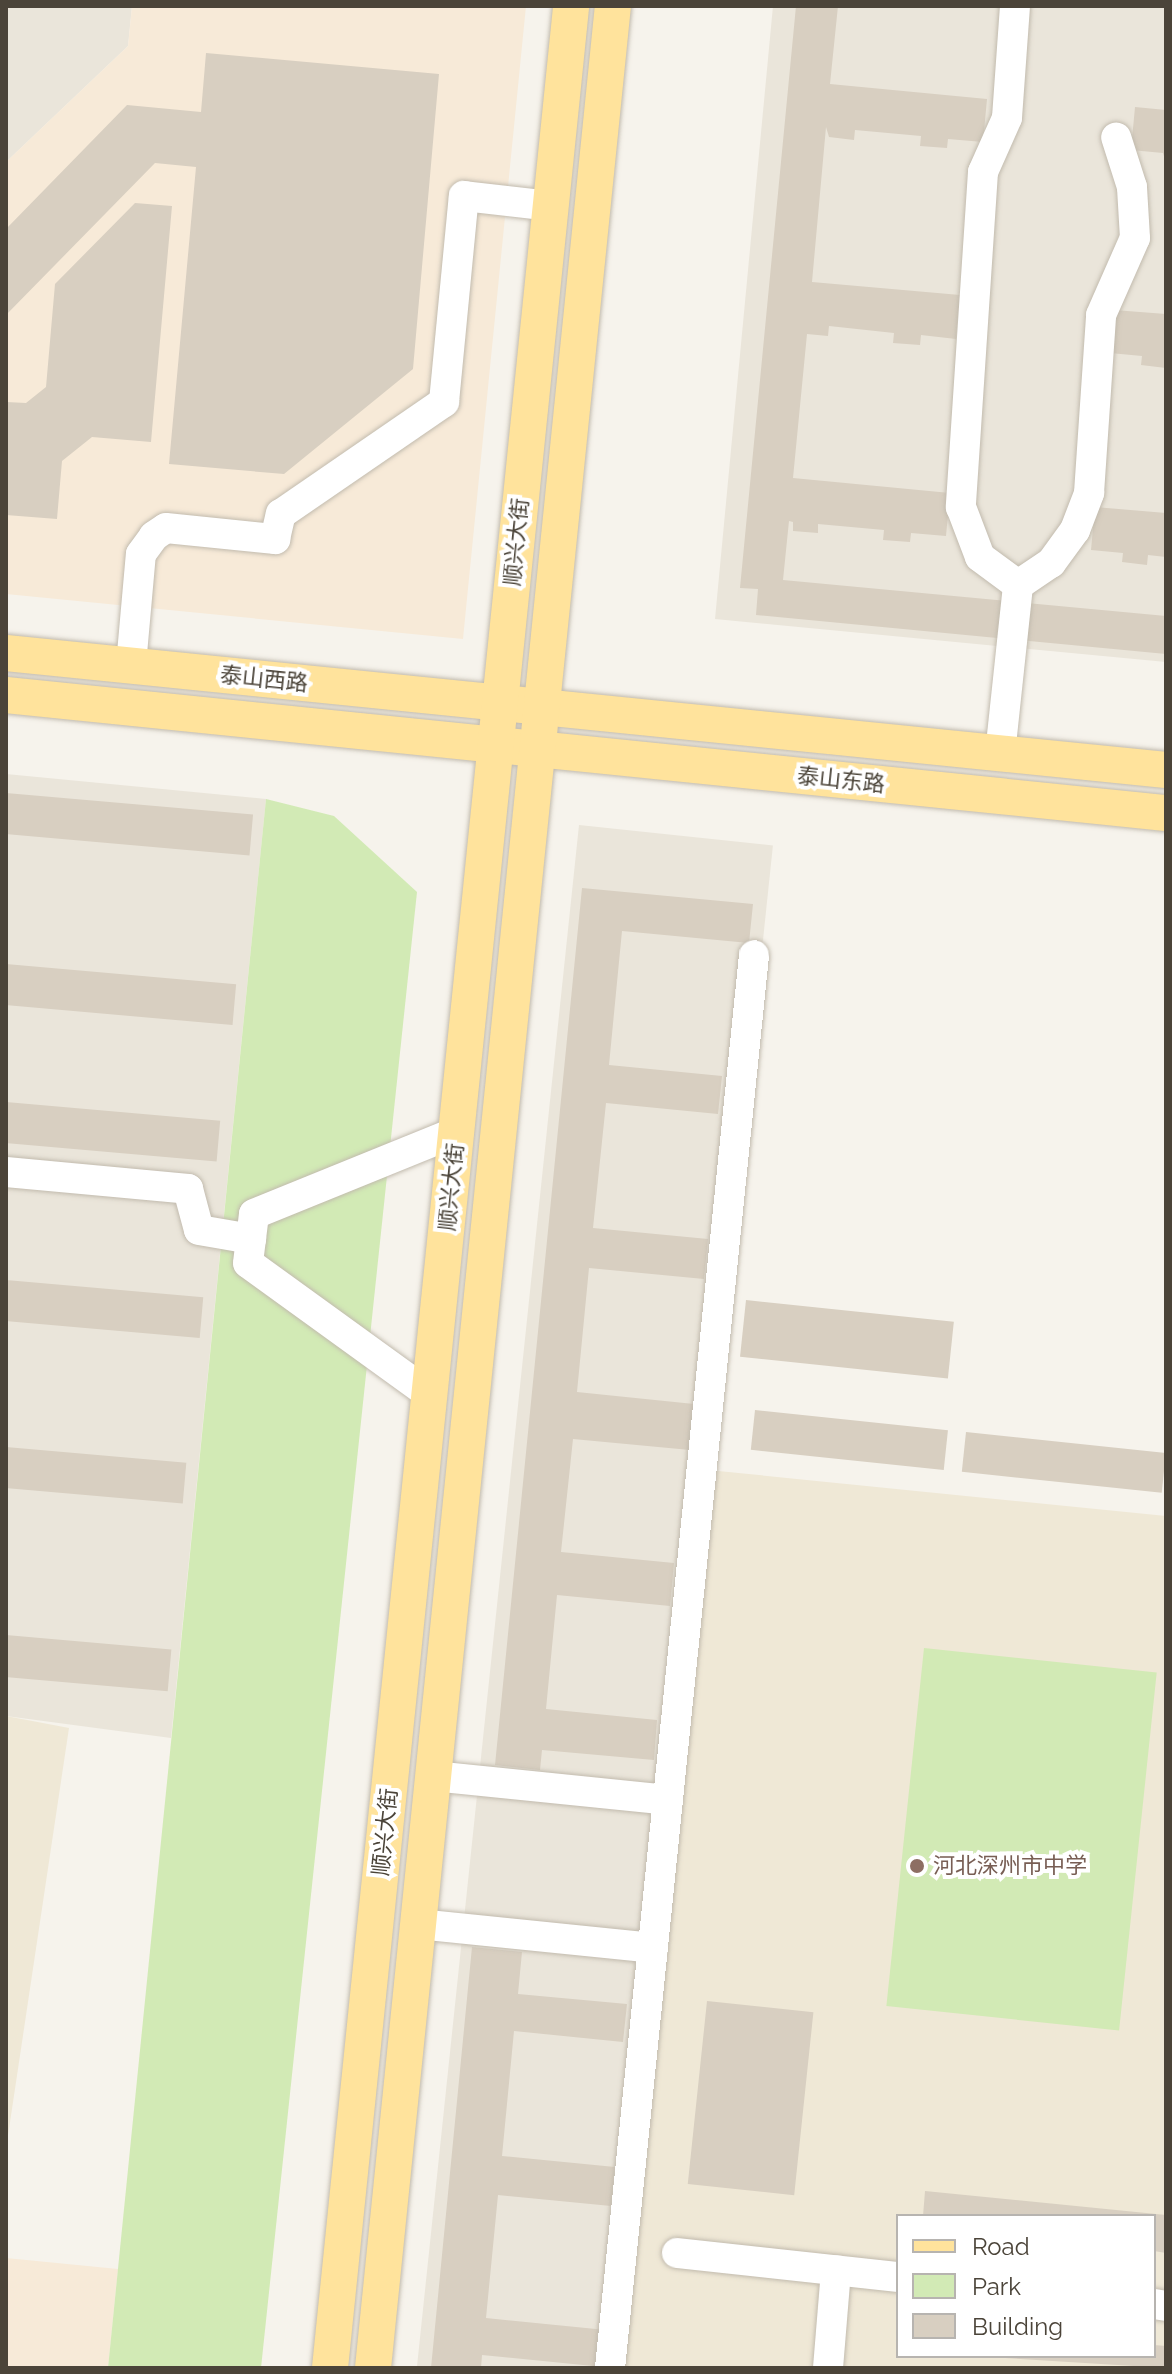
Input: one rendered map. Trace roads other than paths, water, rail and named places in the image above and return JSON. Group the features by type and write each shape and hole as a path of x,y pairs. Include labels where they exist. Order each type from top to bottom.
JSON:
{"main road":[{"name":"顺兴大街","path":"521,705 550,206 571,6"},
{"name":"顺兴大街","path":"330,2368 456,1132 516,747 613,6"},
{"name":"泰山西路","path":"6,653 521,705"},
{"name":"泰山西路","path":"6,695 516,747"},
{"name":"泰山东路","path":"521,705 1166,770"},
{"name":"顺兴大街","path":"373,2368 433,1776 516,747"},
{"name":"泰山东路","path":"516,747 1166,813"}],"lane":[{"path":"1015,6 1007,118 983,172 961,507 980,557 1018,585"},
{"path":"1018,585 1051,563 1075,530 1089,493 1101,315 1135,238 1132,187 1116,137"},
{"path":"131,665 141,554 154,536 166,528 275,539 281,514 444,402 464,196 550,206"},
{"path":"1000,754 1018,585"},
{"path":"610,2368 754,955"},
{"path":"429,1394 248,1263 254,1214 456,1132"},
{"path":"6,1172 188,1189 199,1230 251,1239"},
{"path":"433,1776 668,1800"},
{"path":"418,1924 653,1948"},
{"path":"677,2253 896,2277"},
{"path":"828,2368 836,2270"}],"place":[{"name":"河北深州市中学","path":"917,1866"}]}
